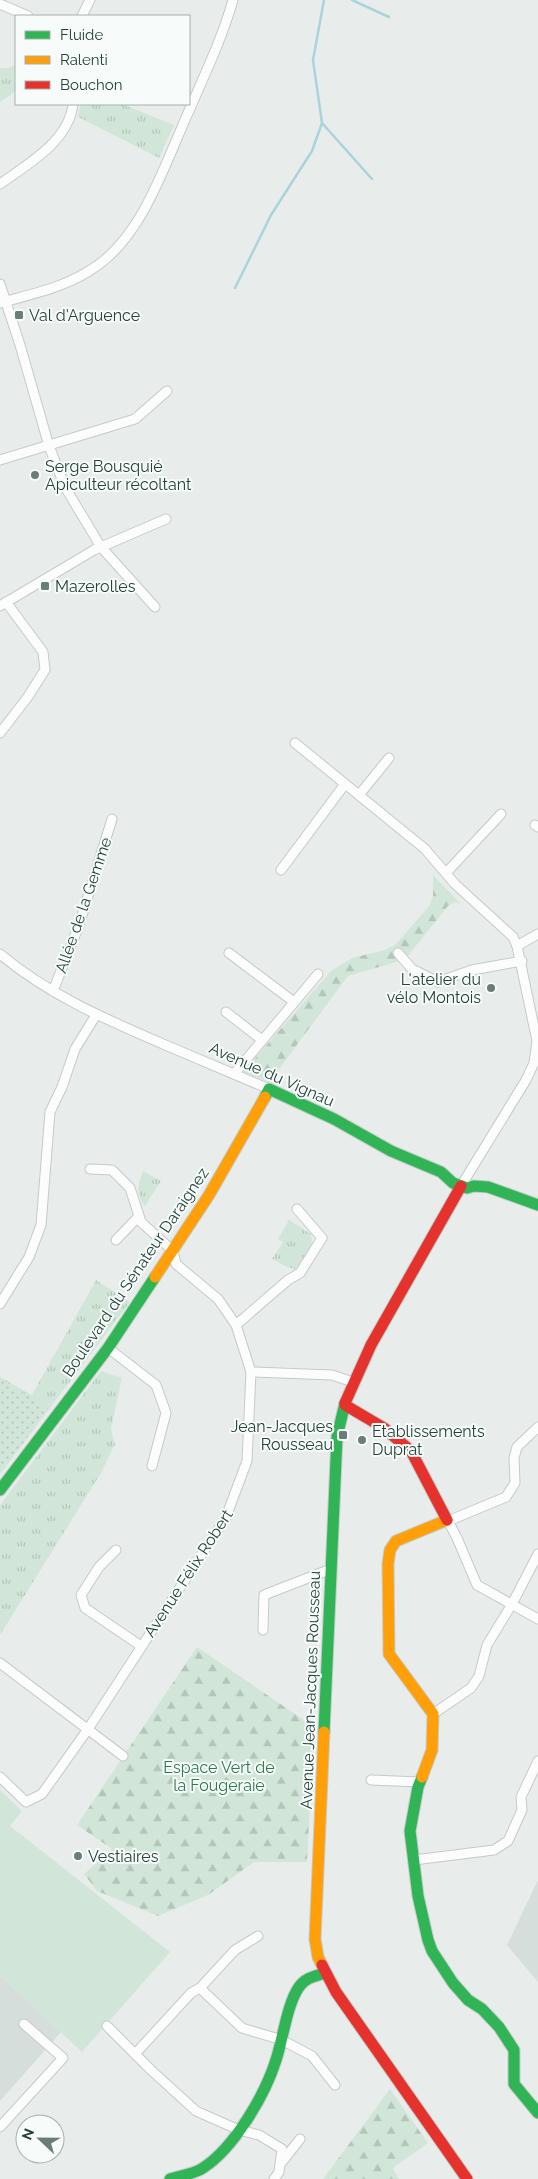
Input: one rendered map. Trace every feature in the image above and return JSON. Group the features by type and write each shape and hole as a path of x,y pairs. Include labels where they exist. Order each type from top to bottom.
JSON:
{"street":[{"path":"82,15 90,0"},
{"path":"3,303 45,292 77,279 100,264 124,241 142,212 174,143 223,33 233,0"},
{"path":"0,4 26,15"},
{"path":"0,184 27,165 58,138 73,105"},
{"path":"0,284 3,303 49,446 65,487 101,547 155,607"},
{"path":"0,460 135,419 167,391"},
{"path":"0,733 27,698 44,670 43,652 3,604 101,547 166,519"},
{"path":"295,743 425,849 446,873 512,937 517,946 522,961 538,1041 534,1063 526,1080 461,1186 488,1187 538,1204"},
{"path":"359,795 389,758"},
{"path":"281,870 345,784"},
{"path":"446,873 501,814"},
{"name":"Allée de la Gemme","path":"53,992 79,925 112,819"},
{"path":"517,946 538,934"},
{"path":"229,953 294,1002"},
{"path":"398,953 412,969 438,982 472,970 522,961"},
{"name":"Avenue du Vignau","path":"0,954 53,992 96,1016 234,1074 340,1122 391,1151 441,1172 453,1183 461,1186"},
{"path":"234,1074 318,974"},
{"path":"226,1012 262,1040"},
{"path":"0,1304 3,1290 29,1257 41,1225 50,1112 62,1087 75,1049 96,1016"},
{"name":"Boulevard du Sénateur Daraignez","path":"0,1490 108,1348 209,1195 269,1090"},
{"path":"90,1169 112,1170 130,1188 139,1216 116,1240"},
{"name":"Avenue Jean-Jacques Rousseau","path":"461,1186 372,1343 353,1382 337,1437 315,1939 318,1957 336,1992 468,2179"},
{"path":"236,1325 288,1280 300,1274 322,1238 297,1209"},
{"name":"Avenue Félix Robert","path":"0,1777 26,1802 42,1794 88,1728 229,1512 247,1462 250,1372 236,1325 218,1299 176,1264 172,1251 142,1222 139,1216"},
{"path":"108,1348 156,1385 166,1414 152,1466"},
{"path":"250,1372 332,1375 353,1382"},
{"path":"345,1405 358,1410 388,1431 415,1456 438,1507 457,1538 476,1584 538,1619"},
{"path":"538,1428 517,1447 514,1458 515,1483 506,1497 396,1541 390,1550 388,1564 388,1654 420,1700 433,1714 432,1750 420,1782 410,1831 418,1896 432,1951 468,2000 482,2009 499,2027 514,2050 514,2084 538,2114"},
{"path":"116,1550 100,1567 80,1595 86,1608 141,1646"},
{"path":"433,1714 471,1688 478,1676 487,1646 512,1604 538,1554"},
{"path":"263,1630 264,1595 331,1569"},
{"path":"0,1663 123,1756"},
{"path":"414,1860 494,1850 508,1841 522,1810 521,1797 538,1761"},
{"path":"371,1780 420,1782"},
{"path":"136,2054 191,1993 200,1988 235,1950 258,1936"},
{"path":"170,2179 202,2169 230,2143 254,2110 276,2061 298,1988 306,1979 325,1973"},
{"path":"200,1988 242,2028 282,2040 312,2056 335,2085"},
{"path":"0,2127 62,2058 24,2024"},
{"path":"107,2026 196,2111 239,2130 259,2135 282,2149 279,2172 274,2179"},
{"path":"281,2163 300,2139"}],"shaded area":[{"path":"538,1880 538,1982 507,1945"},
{"path":"0,1976 61,2032 0,2101"}],"green space":[{"path":"15,65 15,92 0,102 0,68 9,68"},
{"path":"81,105 124,105 174,125 159,158 78,117"},
{"path":"433,875 461,904 455,902 448,906 407,957 400,961 348,976 279,1069 277,1079 281,1087 243,1072 331,971 352,958 385,950 395,945 430,905 433,896"},
{"path":"143,1171 161,1181 145,1206 138,1189"},
{"path":"289,1220 311,1234 312,1240 311,1250 306,1259 294,1269 272,1259 283,1242 278,1239"},
{"path":"96,1280 130,1302 0,1474 0,1377 32,1395"},
{"path":"101,1371 122,1378 111,1429 115,1444 101,1473 0,1635 0,1505"},
{"path":"0,1378 49,1409 0,1474"},
{"name":"Espace Vert de la Fougeraie","path":"197,1647 314,1727 307,1862 254,1862 208,1895 158,1916 97,1891 84,1874 112,1849 77,1825"},
{"path":"0,1790 22,1811 10,1826 170,1952 82,2052 0,1976"},
{"path":"390,2089 428,2143 393,2168 399,2179 323,2179"}],"waterway":[{"path":"235,288 271,215 312,151 322,123 313,60 324,0"},
{"path":"352,0 389,17"},
{"path":"322,123 372,179"}],"traffic: fast":[{"path":"265,1097 269,1089 334,1119 391,1151 441,1172 453,1183 467,1188 474,1186 488,1187 538,1205"},
{"path":"0,1490 108,1348 155,1277"},
{"path":"324,1732 337,1437 345,1403"},
{"path":"422,1777 418,1787 410,1831 418,1896 428,1940 432,1951 453,1983 468,2000 482,2009 499,2027 514,2050 514,2084 538,2113"},
{"path":"170,2179 203,2168 215,2159 237,2134 247,2120 271,2074 279,2052 288,2012 295,1994 304,1981 325,1973"}],"traffic: slow":[{"path":"155,1277 209,1195 265,1097"},
{"path":"422,1777 432,1750 433,1714 389,1654 388,1564 390,1550 396,1541 447,1520"},
{"path":"322,1965 318,1957 315,1939 324,1732"}],"traffic: jam":[{"path":"345,1403 371,1345 461,1186"},
{"path":"345,1405 384,1428 411,1451 447,1520"},
{"path":"322,1965 336,1992 467,2179"}],"place":[{"name":"Val d'Arguence","path":"19,315"},
{"name":"Serge Bousquié Apiculteur récoltant","path":"35,475"},
{"name":"Mazerolles","path":"45,586"},
{"name":"L'atelier du vélo Montois","path":"491,988"},
{"name":"Jean-Jacques Rousseau","path":"343,1435"},
{"name":"Etablissements Duprat","path":"362,1440"},
{"name":"Vestiaires","path":"78,1856"}]}
